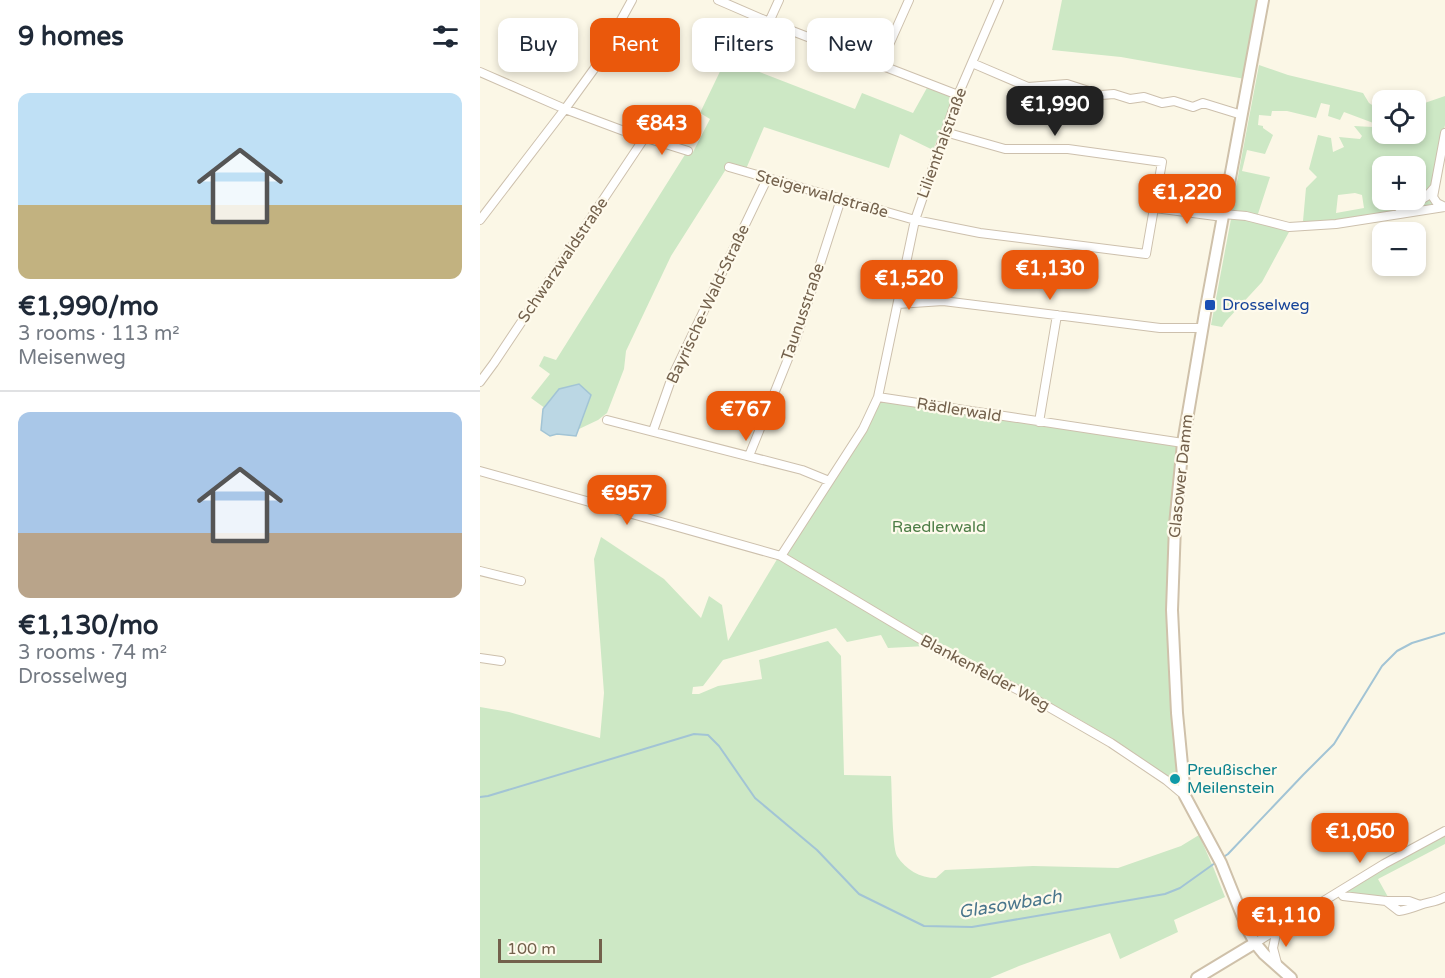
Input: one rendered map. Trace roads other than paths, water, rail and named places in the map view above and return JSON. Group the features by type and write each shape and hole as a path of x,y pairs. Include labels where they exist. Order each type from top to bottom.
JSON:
{"street":[{"path":"480,220 594,69 632,0"},
{"path":"718,0 762,18"},
{"path":"770,18 779,0"},
{"path":"894,34 909,0"},
{"name":"Lilienthalstraße","path":"781,556 863,429 878,397 915,220 958,95 999,0"},
{"name":"Glasower Damm","path":"1263,0 1183,443 1175,525 1172,610 1176,713 1185,796 1219,859 1247,929 1255,943 1290,978"},
{"path":"972,63 1028,87 1067,84 1101,95 1114,94 1130,99 1144,97 1162,103 1174,101 1193,107 1203,103 1242,115"},
{"path":"894,70 958,95"},
{"path":"480,72 565,109 688,151"},
{"path":"945,132 1005,149 1068,149 1162,162 1155,208 1223,216 1246,216 1289,227 1336,224 1445,207"},
{"path":"1445,133 1433,197 1437,203 1445,207"},
{"name":"Schwarzwaldstraße","path":"480,382 645,137"},
{"name":"Steigerwaldstraße","path":"729,167 915,220 980,233 1146,254 1155,208"},
{"name":"Bayrische-Wald-Straße","path":"653,431 672,377 767,179"},
{"path":"1395,216 1427,196 1434,188"},
{"name":"Taunusstraße","path":"749,456 796,339 841,199"},
{"path":"898,304 943,301 1160,328 1202,328"},
{"path":"1039,422 1057,315"},
{"name":"Rädlerwald","path":"878,397 1183,443"},
{"path":"607,420 802,470 829,481"},
{"name":"Blankenfelder Weg","path":"480,471 781,556 937,649 1026,694 1111,743 1166,780 1185,796"},
{"path":"480,571 521,581"},
{"path":"480,658 501,661"},
{"path":"1197,978 1384,864 1445,831"},
{"path":"1340,891 1343,896 1386,901 1399,911 1439,901 1445,897"},
{"path":"1277,929 1273,948 1278,968"}],"water":[{"path":"579,384 591,395 576,436 557,434 550,436 541,430 543,409 559,389"}],"waterway":[{"name":"Glasowbach","path":"1222,858 1334,744 1382,666 1397,651 1412,643 1445,633"},
{"name":"Glasowbach","path":"480,797 694,734 708,735 719,746 755,798 817,850 859,894 924,926 972,927 1165,894 1180,888 1215,863"}],"place":[{"name":"Drosselweg","path":"1210,305"},
{"name":"Preußischer Meilenstein","path":"1175,779"}],"park label":[{"name":"Raedlerwald","path":"939,527"}]}
